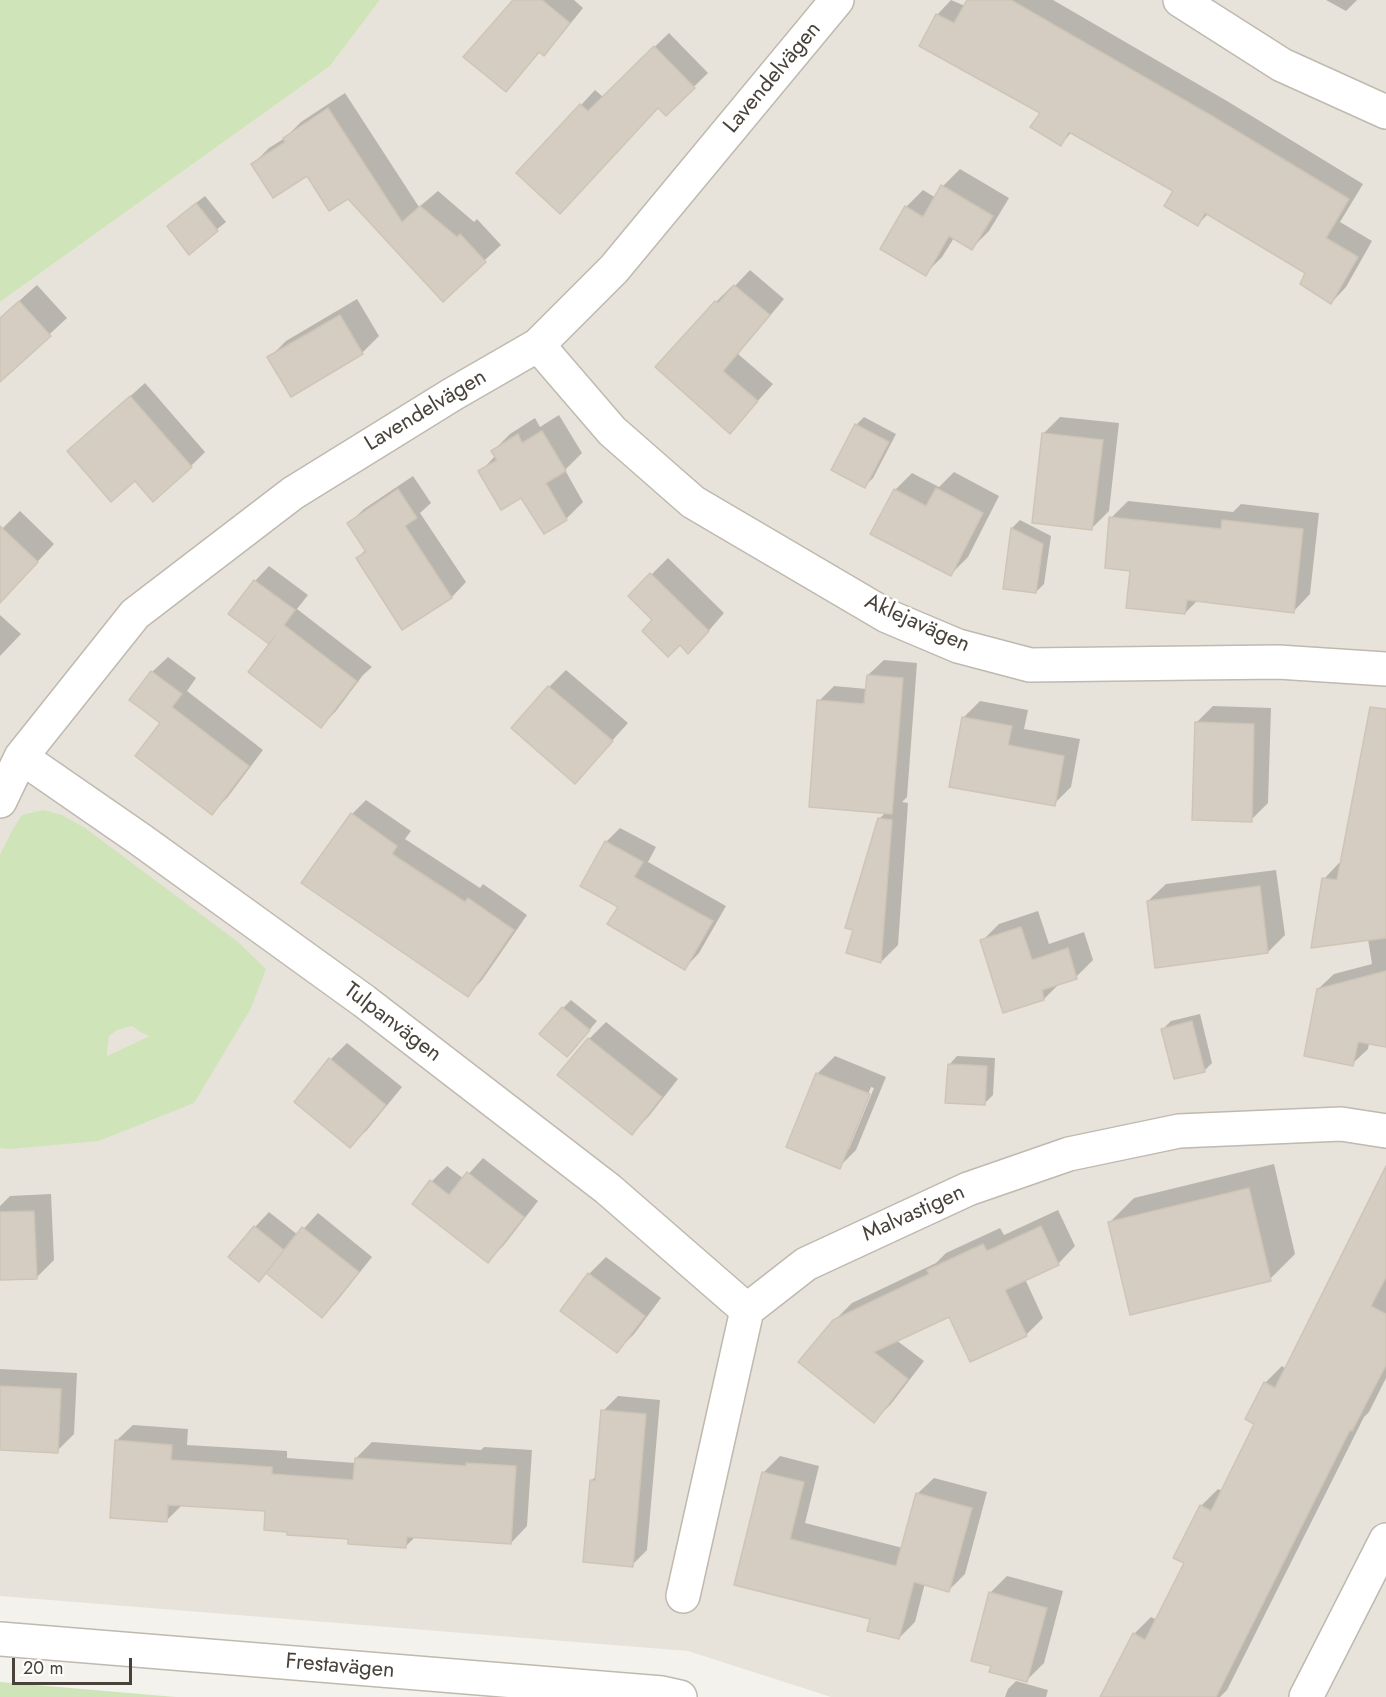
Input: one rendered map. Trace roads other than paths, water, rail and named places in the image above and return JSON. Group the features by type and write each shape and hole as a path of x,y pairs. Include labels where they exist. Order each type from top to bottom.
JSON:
{"street":[{"name":"Lavendelvägen","path":"0,801 21,757 135,614 293,493 453,394 538,345 614,269 837,0"},
{"path":"1180,0 1282,65 1386,112"},
{"name":"Aklejavägen","path":"538,345 612,431 693,502 887,616 958,646 1030,665 1278,662 1386,669"},
{"name":"Tulpanvägen","path":"21,757 151,847 364,1001 608,1189 747,1310"},
{"name":"Malvastigen","path":"747,1310 806,1264 968,1189 1069,1154 1179,1131 1341,1124 1386,1131"},
{"path":"683,1596 747,1310"},
{"path":"1306,1697 1386,1540"},
{"name":"Frestavägen","path":"0,1639 662,1693 680,1697"}]}
